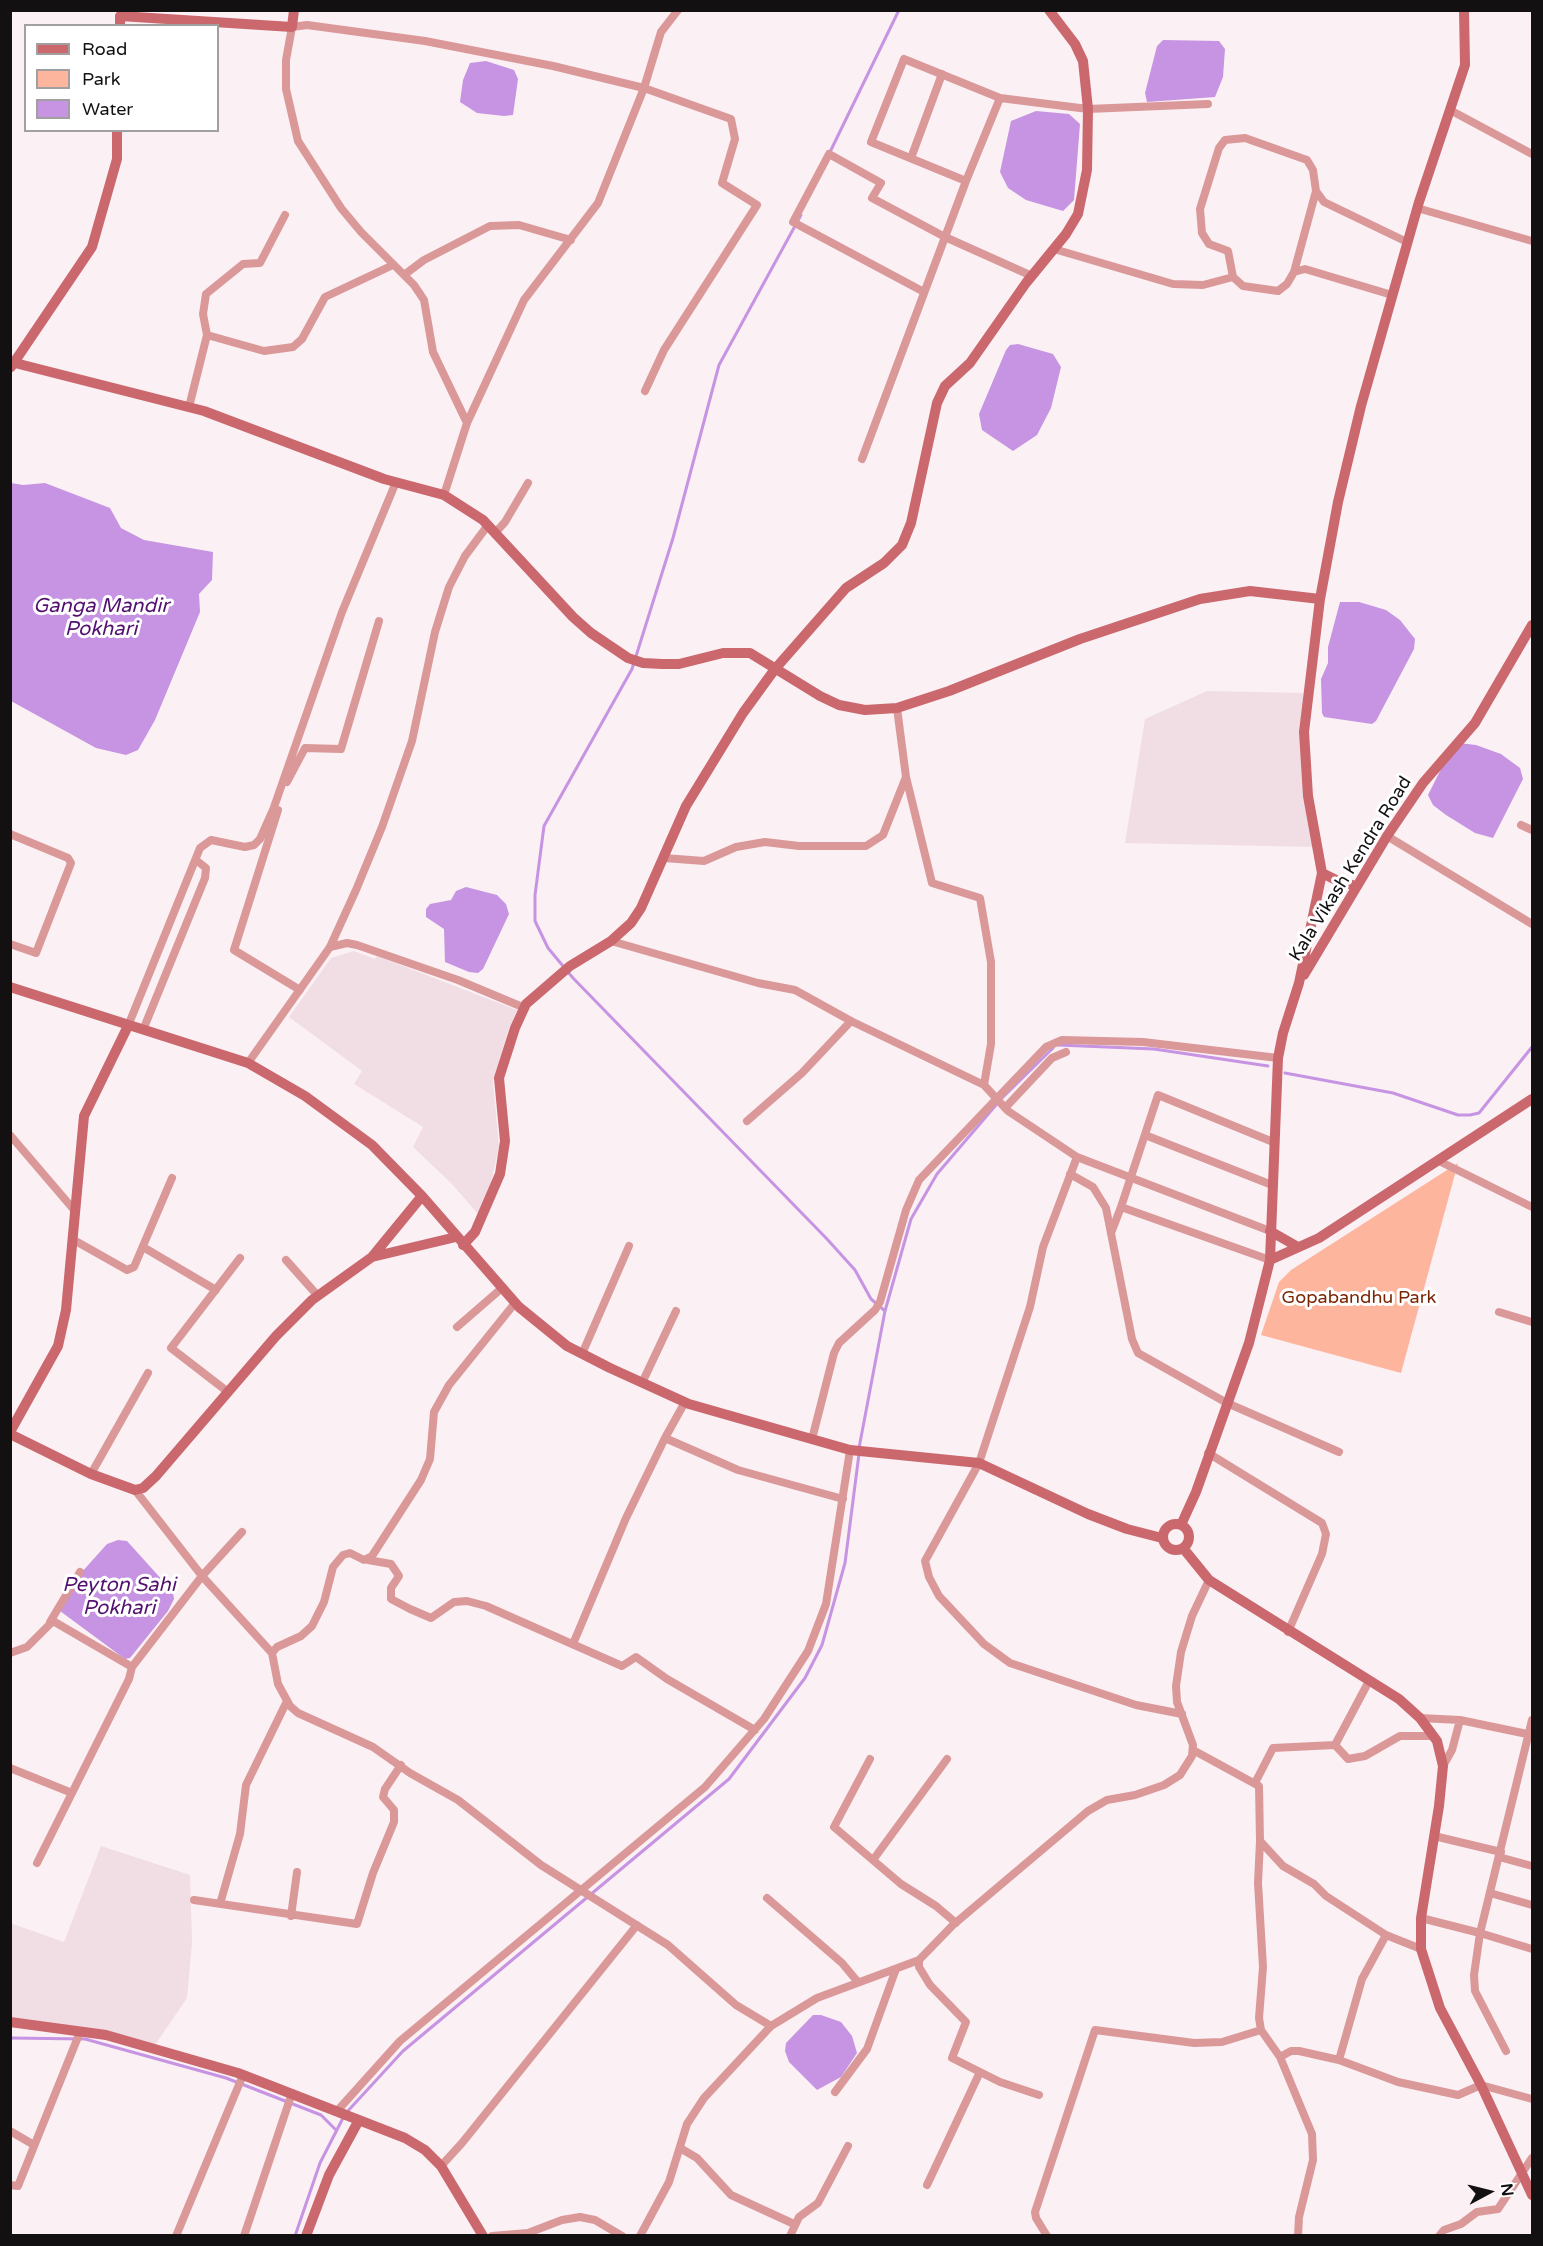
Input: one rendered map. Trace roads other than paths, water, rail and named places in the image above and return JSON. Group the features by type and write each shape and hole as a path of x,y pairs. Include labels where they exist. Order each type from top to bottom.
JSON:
{"street":[{"path":"294,10 286,60 286,89 298,141 341,208 424,300 434,352 467,423"},
{"path":"444,495 467,423 524,300 598,203 644,88 662,32 678,10"},
{"path":"372,1257 460,1241 475,1232 500,1174 505,1141 500,1078 515,1028 525,1008 570,966 610,941 631,923 641,908 686,806 743,713 775,669 846,588 884,563 902,545 911,523 937,403 945,386 970,363 1078,214 1087,170 1088,109 1083,61 1075,44 1049,10"},
{"path":"1181,1525 1196,1492 1249,1343 1270,1260 1278,1058 1283,1033 1299,982 1322,873 1308,796 1304,732 1320,599 1338,502 1361,406 1417,208 1465,65 1464,10"},
{"path":"109,11 120,21 206,24"},
{"path":"219,24 292,27 307,24 425,41 553,66 644,88 731,119 735,139 722,183 757,205 664,350 645,391"},
{"path":"966,181 871,142 904,58 1000,98 1088,109 1208,104"},
{"path":"911,158 942,74"},
{"path":"862,459 966,181 1000,98"},
{"path":"1450,110 1533,154"},
{"path":"117,132 117,159 92,247 69,285 44,314 13,365 189,407 396,482 444,495 492,529 591,633 628,658 643,663 679,664 723,653 750,653 839,705 865,710 897,708 949,691 1126,622 1200,599 1250,591 1320,599"},
{"path":"1245,138 1307,160 1313,170 1316,191 1294,272 1287,284 1278,291 1243,286 1233,278 1228,251 1209,244 1202,232 1200,209 1211,171 1225,140 1245,138"},
{"path":"924,292 793,222 829,154 881,183 872,198 945,237 1032,276"},
{"path":"1316,191 1324,202 1407,242"},
{"path":"1417,208 1533,241"},
{"path":"189,407 207,335 203,314 206,294 243,264 260,263 285,215"},
{"path":"404,276 424,260 490,226 519,225 571,240"},
{"path":"1054,249 1173,284 1203,285 1233,278"},
{"path":"207,335 264,351 293,347 302,339 325,297 393,265"},
{"path":"1294,272 1305,269 1392,295"},
{"path":"396,482 342,612 273,810 260,838 254,845 245,847 211,840 200,848 128,1026 84,1116 66,1310 58,1346 11,1428 91,1474 135,1490 202,1576 272,1653 273,1671 287,1701 298,1713 373,1747 458,1800 541,1865 687,1959 736,2005 771,2026"},
{"path":"248,1063 330,947 373,848 412,741 435,632 448,587 465,556 492,529 505,522 528,483"},
{"path":"300,990 234,950 288,779 305,748 341,749 379,621"},
{"name":"Kala Vikash Kendra Road","path":"1299,982 1388,836 1423,783 1475,723 1533,625"},
{"path":"897,708 906,777 932,883 980,898 991,962 991,1044 984,1085"},
{"path":"664,858 704,861 736,847 765,842 799,846 866,846 883,835 906,777"},
{"path":"1521,825 1533,830"},
{"path":"10,834 68,858 71,862 36,953 10,944"},
{"path":"1388,836 1533,924"},
{"path":"142,1030 205,878 206,868 196,860"},
{"path":"1322,873 1340,882 1357,886"},
{"path":"610,941 758,983 795,990 851,1021 984,1085 1005,1108 1077,1157 1270,1231 1298,1247"},
{"path":"330,947 347,943 357,945 458,980 525,1008"},
{"path":"10,987 248,1063 305,1096 372,1145 422,1196 515,1303 567,1346 642,1383 685,1402 853,1450 979,1463 1088,1514 1127,1529 1162,1538 1168,1548 1174,1550 1183,1548"},
{"path":"747,1121 802,1072 851,1021"},
{"path":"812,1439 834,1353 839,1343 875,1310 880,1302 906,1210 919,1180 1046,1047 1062,1040 1143,1042 1278,1058"},
{"path":"1005,1108 1052,1058 1066,1052"},
{"path":"1111,1234 1158,1095 1274,1142"},
{"path":"1121,1207 1270,1260 1319,1238 1533,1098"},
{"path":"10,1135 75,1211"},
{"path":"1145,1135 1272,1185"},
{"path":"1077,1157 1043,1247 1030,1307 979,1463 964,1496 932,1545 925,1561 929,1577 939,1596 984,1644 1010,1663 1136,1705 1182,1714"},
{"path":"1439,1161 1533,1207"},
{"path":"1070,1174 1093,1186 1106,1208 1132,1339 1138,1353 1227,1403 1339,1452"},
{"path":"72,1239 127,1270 134,1267 172,1178"},
{"path":"135,1490 142,1488 156,1476 276,1336 318,1296 372,1257 422,1196"},
{"path":"582,1354 629,1246"},
{"path":"143,1247 216,1290"},
{"path":"228,1392 171,1348 240,1258"},
{"path":"286,1260 318,1296"},
{"path":"457,1327 502,1288"},
{"path":"368,1560 421,1480 430,1459 434,1412 449,1384 515,1303"},
{"path":"642,1383 676,1311"},
{"path":"1499,1312 1533,1322"},
{"path":"91,1474 148,1373"},
{"path":"573,1644 626,1518 685,1402"},
{"path":"665,1438 738,1470 843,1499"},
{"path":"339,2111 400,2041 583,1892 705,1786 756,1730 792,1680 826,1604 853,1450"},
{"path":"1208,1453 1322,1523 1326,1534 1322,1554 1288,1632"},
{"path":"1162,1538 1167,1527 1181,1525"},
{"path":"1181,1525 1189,1536 1183,1548"},
{"path":"37,1863 129,1679 132,1668 202,1576 242,1532"},
{"path":"1183,1548 1209,1580 1288,1632 1399,1699 1420,1718 1433,1736 1443,1766"},
{"path":"272,1653 277,1647 301,1636 312,1626 324,1602 333,1567 343,1556 350,1553 368,1560 391,1564 399,1576 391,1588 391,1599 410,1609 431,1618 454,1602 466,1601 486,1606 622,1666 636,1657 667,1679 756,1730"},
{"path":"10,1653 27,1647 50,1622 80,1572"},
{"path":"640,2235 669,2182 687,2124 704,2098 771,2026 790,2012 857,1981 919,1960 956,1923 1088,1811 1107,1800 1135,1795 1164,1785 1180,1775 1193,1750 1176,1686 1181,1652 1192,1616 1209,1580"},
{"path":"50,1622 53,1621 73,1632 132,1668"},
{"path":"1335,1745 1370,1681"},
{"path":"220,1904 240,1834 246,1785 287,1701"},
{"path":"1420,1718 1460,1720 1531,1734"},
{"path":"1460,1720 1452,1750 1443,1766 1421,1918 1421,1949 1440,2008 1481,2085 1533,2194"},
{"path":"1506,2051 1475,1991 1474,1975 1480,1933 1533,1720"},
{"path":"1255,1783 1273,1748 1335,1745 1348,1759 1365,1756 1400,1736 1433,1736"},
{"path":"1193,1750 1259,1786 1258,1883 1263,1967 1259,2018 1261,2030 1280,2057 1312,2134 1313,2160 1299,2217 1298,2235"},
{"path":"870,1759 834,1827 901,1884 936,1906 956,1923"},
{"path":"873,1860 946,1759"},
{"path":"194,1900 352,1926 360,1921 373,1873 395,1814 383,1797 401,1765"},
{"path":"10,1768 72,1793"},
{"path":"1434,1836 1500,1854 1533,1866"},
{"path":"1260,1841 1284,1866 1314,1884 1326,1896 1386,1935 1421,1949"},
{"path":"291,1916 297,1872"},
{"path":"1490,1893 1533,1905"},
{"path":"767,1898 843,1963 857,1981"},
{"path":"1421,1918 1533,1949"},
{"path":"441,2166 637,1925"},
{"path":"1339,2060 1362,1979 1386,1935"},
{"path":"919,1960 919,1967 930,1985 966,2022 952,2058 980,2072 1039,2095"},
{"path":"836,2092 867,2049 896,1969"},
{"path":"10,2022 106,2035 243,2075 405,2138 425,2150 441,2166 483,2235"},
{"path":"1047,2235 1036,2218 1035,2212 1095,2030 1194,2043 1222,2042 1261,2030"},
{"path":"10,2185 18,2186 80,2032"},
{"path":"1280,2057 1291,2051 1339,2060 1398,2082 1458,2095 1481,2085 1533,2099"},
{"path":"927,2185 980,2072"},
{"path":"176,2235 243,2075"},
{"path":"244,2235 292,2093"},
{"path":"306,2235 325,2185 358,2120"},
{"path":"10,2132 34,2145"},
{"path":"790,2235 794,2224 818,2203 848,2146"},
{"path":"680,2148 697,2158 731,2195 794,2224"},
{"path":"1439,2235 1444,2230 1461,2224 1477,2212 1498,2210 1533,2158"},
{"path":"492,2235 528,2233 562,2220 580,2217 596,2220 622,2235"}],"water":[{"path":"1163,40 1219,41 1225,49 1223,77 1215,97 1147,102 1145,93 1157,46"},
{"path":"486,61 514,70 518,79 513,115 477,113 460,102 463,80 470,63"},
{"path":"1036,111 1069,114 1080,124 1074,200 1063,211 1026,200 1008,188 1000,172 1011,121"},
{"path":"1018,344 1053,354 1061,367 1051,408 1037,435 1013,451 982,430 979,414 1006,350 1010,345"},
{"name":"Ganga Mandir Pokhari","path":"11,483 23,485 45,483 110,508 121,528 144,540 213,552 212,580 199,594 200,612 155,720 138,750 126,755 96,748 11,701"},
{"path":"1340,602 1359,602 1386,610 1400,620 1415,639 1414,649 1376,721 1372,724 1324,717 1322,713 1321,679 1328,663 1328,647"},
{"path":"1459,743 1476,745 1501,754 1520,768 1523,779 1493,838 1475,833 1446,815 1433,805 1428,795 1450,751"},
{"path":"466,887 497,895 506,904 509,914 483,969 478,973 469,972 445,962 444,929 426,917 426,909 430,904 451,900 456,891"},
{"name":"Peyton Sahi Pokhari","path":"118,1540 127,1541 173,1592 174,1599 168,1611 130,1658 125,1659 60,1611 81,1573 107,1544"},
{"path":"813,2015 821,2015 841,2022 852,2036 857,2053 841,2077 817,2090 789,2062 785,2051 786,2043"}],"waterway":[{"path":"830,152 899,10"},
{"path":"801,215 719,365 673,538 632,669 544,826 535,895 535,921 548,948 573,978 827,1239 855,1270 871,1299 885,1311"},
{"path":"1058,1045 1154,1049 1268,1066"},
{"path":"1285,1073 1393,1093 1458,1115 1470,1115 1479,1113 1532,1047"},
{"path":"1000,1100 1053,1048"},
{"path":"859,1448 885,1311 911,1219 937,1174 996,1105"},
{"path":"346,2113 403,2051 729,1779 805,1678 822,1645 845,1563 859,1454"},
{"path":"10,2038 85,2039 226,2078 321,2115 336,2130"},
{"path":"295,2236 320,2163 343,2118"}],"park label":[{"name":"Gopabandhu Park","path":"1359,1298"}]}
